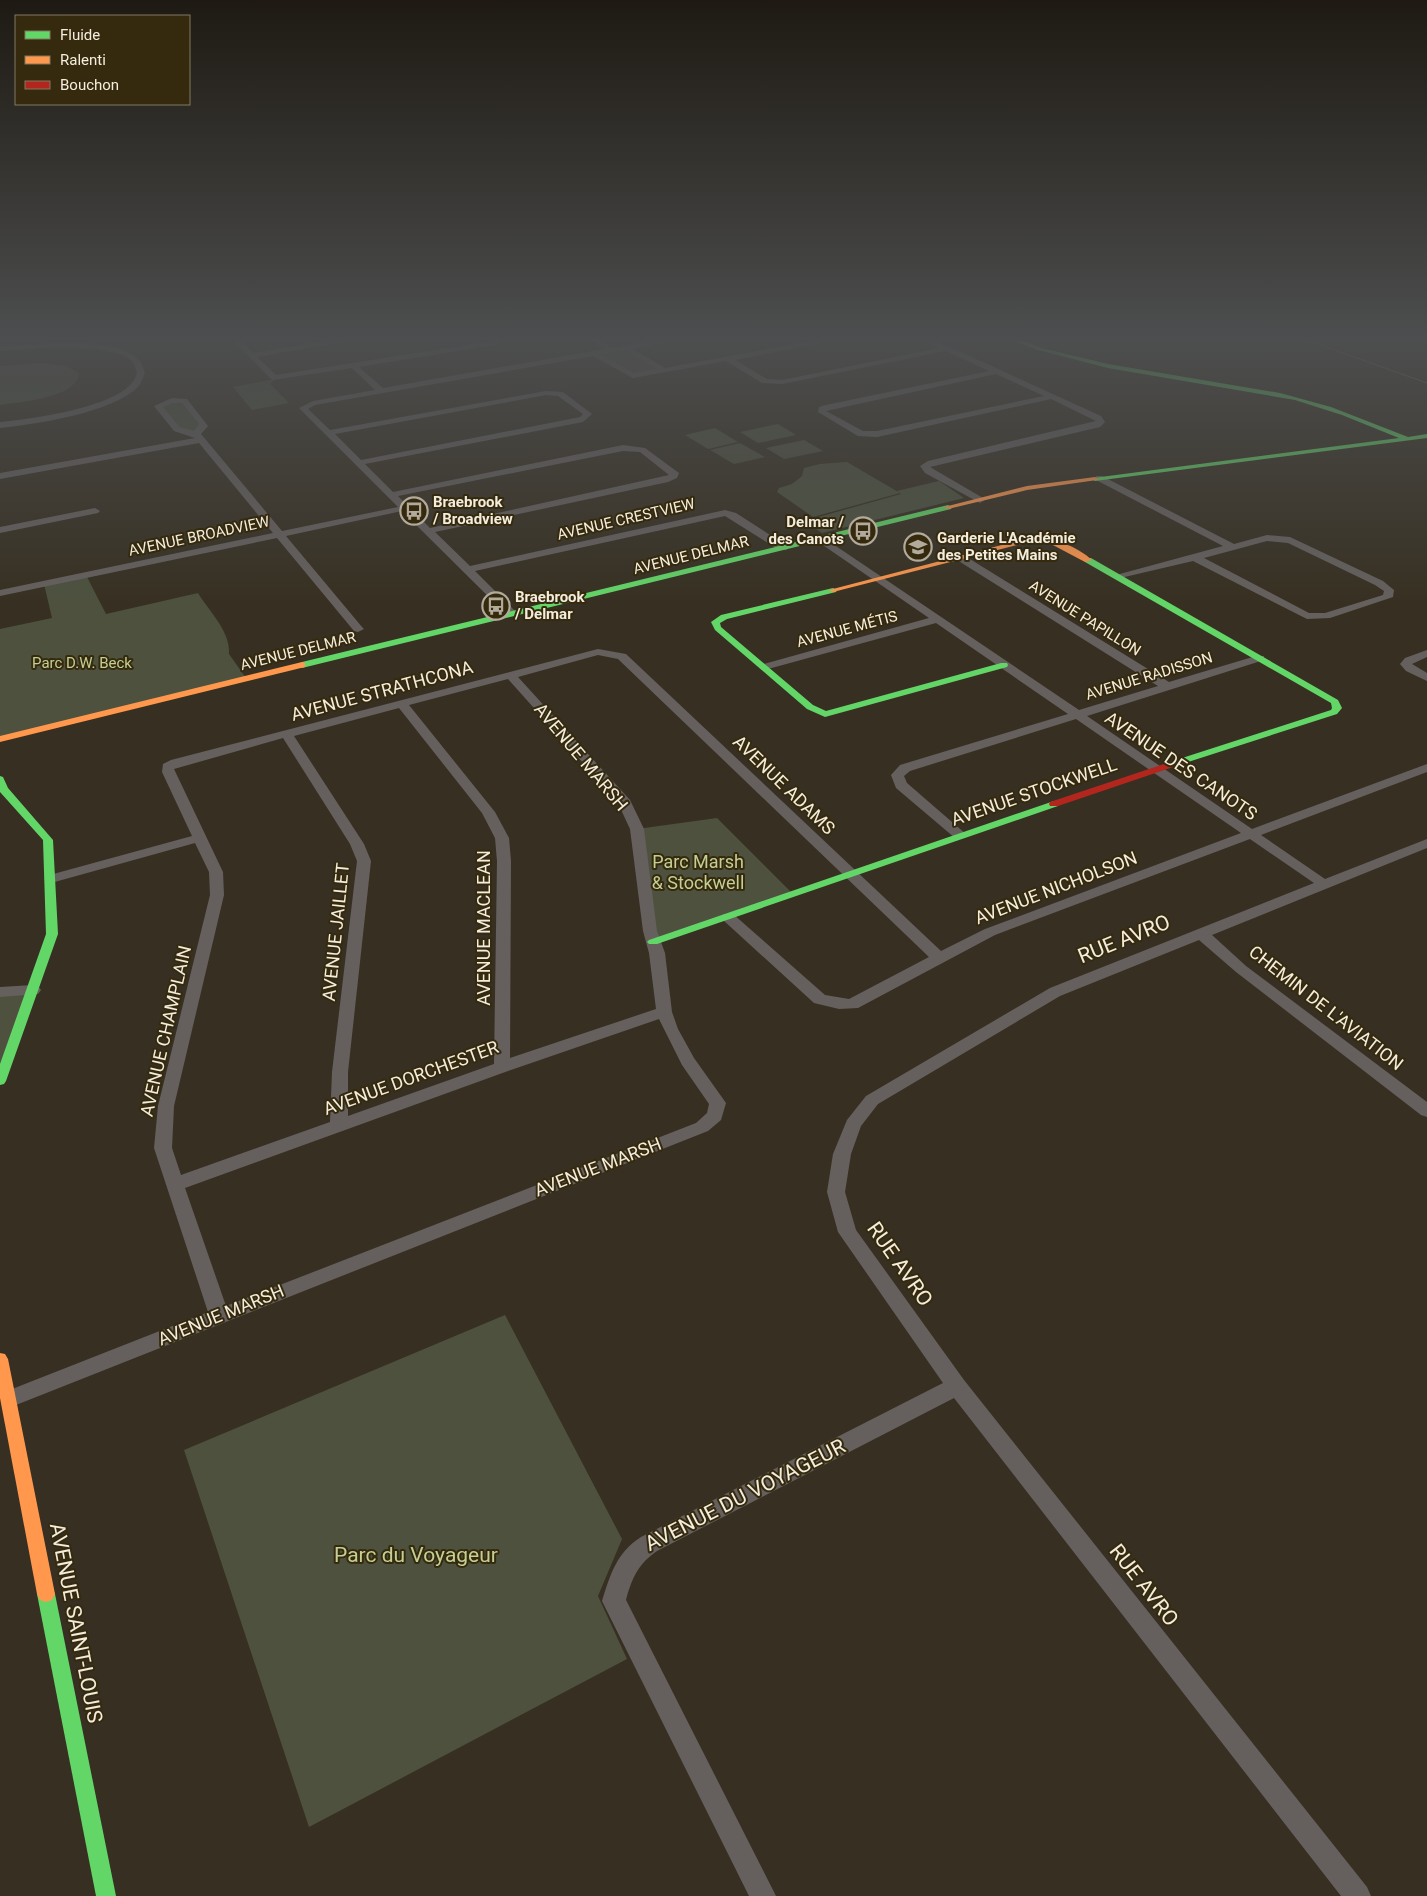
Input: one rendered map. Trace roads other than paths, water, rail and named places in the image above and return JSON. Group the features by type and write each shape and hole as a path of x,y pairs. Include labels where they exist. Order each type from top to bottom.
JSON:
{"street":[{"path":"173,425 177,430 199,437 358,629"},
{"path":"199,437 204,425"},
{"path":"320,425 512,614"},
{"path":"328,433 369,425"},
{"path":"358,462 549,425"},
{"path":"846,425 861,434 877,434 917,425"},
{"path":"980,500 928,471 925,466 931,463 1095,425"},
{"path":"1374,425 1427,446"},
{"name":"AVENUE DELMAR","path":"0,739 1027,488 1427,436"},
{"path":"0,476 199,437"},
{"path":"391,495 623,448 642,450 674,473 674,476 668,479 428,531"},
{"path":"1099,478 1232,547"},
{"name":"AVENUE BROADVIEW","path":"0,593 405,508"},
{"path":"0,530 95,511"},
{"name":"AVENUE CRESTVIEW","path":"467,570 725,513 733,515 784,548"},
{"path":"1120,577 1267,538 1290,540 1379,583 1389,590 1388,597 1326,616 1307,616 1196,558"},
{"name":"AVENUE DES CANOTS","path":"821,539 1076,716 1324,884"},
{"name":"AVENUE RADISSON","path":"962,558 1029,540 1044,539 1059,543 1260,658"},
{"path":"962,558 724,617 715,622 718,628 810,707 825,714 1004,665"},
{"name":"AVENUE PAPILLON","path":"962,558 1168,687"},
{"name":"AVENUE MÉTIS","path":"764,667 938,619"},
{"name":"AVENUE STRATHCONA","path":"175,763 598,652"},
{"name":"AVENUE ADAMS","path":"598,652 622,656 939,958"},
{"path":"1427,653 1409,660 1406,664 1410,669 1427,678"},
{"name":"AVENUE RADISSON","path":"960,835 901,785 897,776 905,768 1260,658"},
{"name":"AVENUE STOCKWELL","path":"653,942 850,875 960,835 1334,712 1337,708 1335,702 1260,658"},
{"name":"AVENUE MARSH","path":"9,1399 702,1127 715,1116 718,1102 688,1060 670,1029 664,1012 657,953 650,931 637,829 623,800 510,675"},
{"name":"AVENUE MACLEAN","path":"402,704 488,812 502,838 504,861 502,1067"},
{"name":"AVENUE JAILLET","path":"286,734 357,844 364,861 340,1072 339,1125"},
{"name":"AVENUE CHAMPLAIN","path":"175,763 168,767 168,772 198,838 216,872 217,895 166,1106 163,1148 219,1316"},
{"name":"AVENUE NICHOLSON","path":"728,917 820,999 839,1004 852,1004 990,932 1427,768"},
{"path":"0,779 4,789 48,840 52,934 1,1073"},
{"path":"51,878 198,838"},
{"name":"RUE AVRO","path":"1358,1896 957,1386 847,1232 836,1192 842,1154 853,1124 872,1100 1055,992 1427,843"},
{"name":"CHEMIN DE L'AVIATION","path":"1201,934 1241,969 1427,1112"},
{"path":"0,992 33,990"},
{"name":"AVENUE DORCHESTER","path":"174,1185 502,1067 664,1012"},
{"name":"AVENUE SAINT-LOUIS","path":"0,1359 106,1896"},
{"name":"AVENUE DU VOYAGEUR","path":"763,1896 614,1601 622,1572 636,1551 957,1386"}],"place":[{"name":"Braebrook / Broadview","path":"414,511"},
{"name":"Delmar / des Canots","path":"863,531"},
{"name":"Garderie L'Académie des Petites Mains","path":"918,547"},
{"name":"Braebrook / Delmar","path":"496,606"}],"park label":[{"name":"Parc D.W. Beck","path":"82,663"},
{"name":"Parc Marsh & Stockwell","path":"698,872"},
{"name":"Parc du Voyageur","path":"416,1555"}]}
